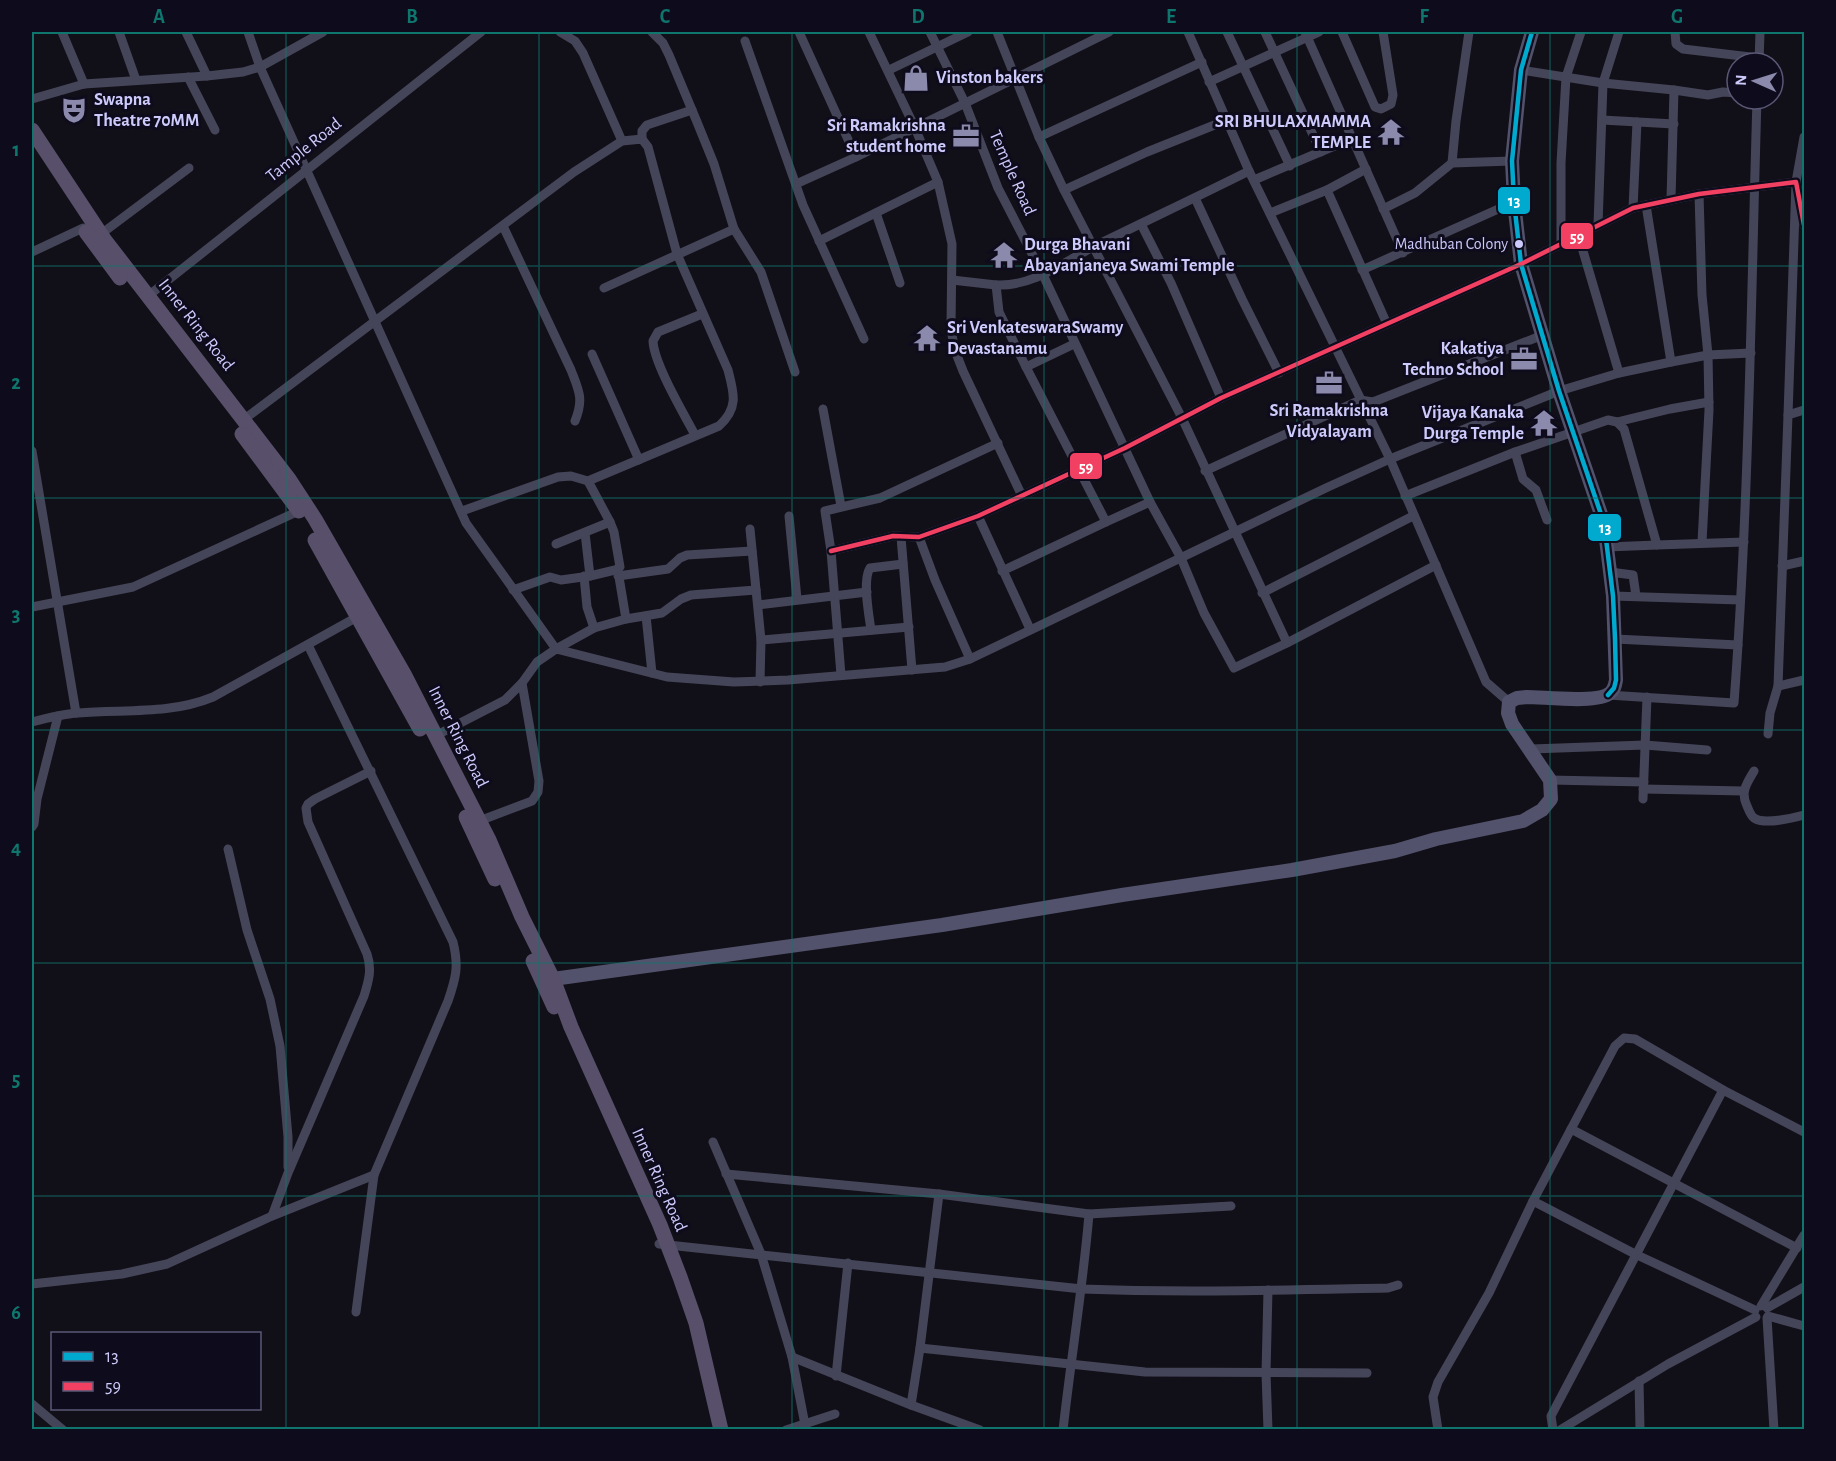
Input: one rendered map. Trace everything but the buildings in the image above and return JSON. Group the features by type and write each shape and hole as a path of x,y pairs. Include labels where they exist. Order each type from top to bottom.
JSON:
{"main road":[{"name":"Inner Ring Road","path":"32,130 100,234 272,456 402,670 479,821 547,978"},
{"name":"Inner Ring Road","path":"32,147 98,249 303,508 358,616 460,804 571,1027 692,1308 721,1430"},
{"name":"Inner Ring Road","path":"663,1244 690,1330 714,1430"}],"street":[{"path":"62,32 84,84"},
{"path":"119,32 136,80"},
{"path":"186,32 207,76"},
{"path":"248,32 260,67 308,168 466,523 556,650 667,677 760,681 945,667 970,659 1390,459 1559,391 1619,373 1671,362 1707,355 1751,353"},
{"path":"32,99 84,84 243,72 260,67 323,32"},
{"name":"Tample Road","path":"148,296 481,32"},
{"path":"560,32 575,41 583,52 622,141"},
{"path":"652,32 666,49 692,110 714,164 734,228 760,272 795,372"},
{"path":"799,32 856,157"},
{"path":"869,32 889,70 938,182 952,244 951,327 954,348 1022,496"},
{"name":"Temple Road","path":"930,32 965,103 998,188 1043,275 1150,502 1181,558 1204,613 1234,668 1287,644"},
{"path":"889,70 968,32"},
{"path":"997,32 1064,190 1182,418 1287,644 1436,565"},
{"path":"796,184 856,157 1109,32"},
{"path":"1188,32 1249,171 1390,459 1486,682 1509,702"},
{"path":"1227,32 1290,166"},
{"path":"1265,32 1320,152"},
{"path":"1209,82 1306,34 1318,32"},
{"path":"1342,32 1375,107 1381,109 1391,104 1394,95 1383,32"},
{"path":"1452,163 1469,32"},
{"path":"1532,32 1521,70 1512,161 1521,264 1559,391 1604,523 1613,596 1616,680 1614,688 1608,695"},
{"path":"1561,244 1561,163 1566,77 1581,32"},
{"path":"1598,225 1603,83 1619,32"},
{"path":"1676,32 1676,44 1683,49 1725,55"},
{"path":"1759,51 1760,32"},
{"path":"1306,34 1403,253"},
{"path":"745,41 796,184 819,241 864,339"},
{"path":"1040,137 1202,62"},
{"path":"1521,70 1603,83 1708,95 1725,92"},
{"path":"188,76 214,129"},
{"path":"1671,199 1674,90"},
{"path":"462,511 558,477 571,476 588,481 719,426 727,418 733,405 733,390 728,370 677,254 648,147 642,139 642,131 648,125 692,110"},
{"path":"1509,702 1527,697 1597,699 1608,695 1734,703 1744,542 1757,111"},
{"path":"1064,190 1147,152 1227,120"},
{"path":"1602,120 1674,124"},
{"path":"1633,208 1637,122"},
{"path":"1768,734 1770,713 1778,686 1796,182 1804,137"},
{"path":"243,420 574,172 622,141 642,139"},
{"path":"1254,180 1351,139"},
{"path":"1383,209 1415,193 1452,163 1512,161"},
{"path":"100,234 189,168"},
{"path":"1270,213 1327,190 1366,169"},
{"path":"952,280 1012,286 1043,275 1094,247 1249,171"},
{"path":"819,241 938,182"},
{"path":"831,550 893,536 919,537 978,516 1125,448 1221,398 1521,264 1633,208 1699,194 1796,182"},
{"path":"1796,182 1804,225"},
{"path":"1327,190 1387,324"},
{"path":"1699,194 1702,295 1709,402 1702,542"},
{"path":"1195,198 1279,373"},
{"path":"1362,270 1514,202"},
{"path":"1646,205 1671,362"},
{"path":"876,213 900,283"},
{"path":"1141,224 1171,283 1221,398"},
{"path":"503,226 581,394 580,410 575,421"},
{"path":"32,252 83,228"},
{"path":"604,288 734,228"},
{"path":"1578,234 1619,373"},
{"path":"996,285 999,312 1106,522"},
{"path":"695,435 670,387 656,355 653,341 658,332 702,314"},
{"path":"1206,471 1360,400 1373,402 1543,335"},
{"path":"1026,367 1074,344"},
{"path":"592,354 639,460"},
{"path":"1405,496 1515,452 1608,420 1617,422 1709,402"},
{"path":"823,409 841,506"},
{"path":"1788,415 1804,410"},
{"path":"1617,422 1624,429 1656,544"},
{"path":"841,675 831,550 825,511 880,498 998,443"},
{"path":"32,451 76,713"},
{"path":"1515,452 1523,478 1536,490 1547,520"},
{"path":"588,481 610,522 620,560 618,573 626,619"},
{"path":"1002,571 1150,502"},
{"path":"32,607 133,588 303,508"},
{"path":"32,511 42,510"},
{"path":"789,516 797,599"},
{"path":"978,516 1030,629"},
{"path":"1262,593 1413,516"},
{"path":"556,544 610,522"},
{"path":"750,529 761,640 760,681"},
{"path":"585,533 587,607 594,628"},
{"path":"901,537 912,670"},
{"path":"919,537 935,580 970,659"},
{"path":"1607,548 1656,544 1744,542"},
{"path":"513,590 550,577 561,580 668,570 680,558 687,555 752,551"},
{"path":"1782,566 1804,561"},
{"path":"871,630 866,576 870,568 903,564"},
{"path":"1610,572 1633,575 1636,597"},
{"path":"435,736 505,700 522,683 537,662 594,628 626,619 662,613 681,599 691,595 756,590"},
{"path":"758,605 867,592"},
{"path":"1613,596 1740,600"},
{"path":"32,722 76,713 176,709 195,704 213,697 358,616"},
{"path":"646,616 652,673"},
{"path":"761,640 909,627"},
{"path":"1615,639 1738,645"},
{"path":"308,645 453,942 458,960 456,978 448,1001 374,1175 356,1312"},
{"path":"1778,686 1804,680"},
{"path":"479,821 532,801 538,792 539,781 522,683"},
{"path":"1643,790 1647,697"},
{"path":"547,978 942,925 1292,870 1395,851 1436,839 1522,821 1542,810 1551,799 1550,780 1512,724 1508,713 1509,702"},
{"path":"32,827 58,716"},
{"path":"1531,749 1645,745 1707,750"},
{"path":"272,1216 288,1173 364,996 370,976 367,954 314,835 306,808 315,799 371,771"},
{"path":"1754,771 1744,791 1743,799 1752,817 1759,820 1785,820 1804,815"},
{"path":"1550,780 1643,790 1744,791"},
{"path":"228,849 248,930 270,999 280,1046 288,1137 288,1173"},
{"path":"1438,1430 1433,1397 1438,1382 1489,1293 1533,1201 1615,1046 1624,1038 1635,1039 1723,1090 1804,1132"},
{"path":"1553,1430 1551,1416 1723,1090"},
{"path":"1571,1130 1797,1248"},
{"path":"713,1142 761,1254 792,1357 806,1427"},
{"path":"726,1174 939,1194 1089,1214 1231,1206"},
{"path":"32,1284 122,1274 167,1264 272,1216 374,1175"},
{"path":"911,1405 939,1194"},
{"path":"1533,1201 1635,1254 1762,1313 1804,1326"},
{"path":"1063,1430 1070,1364 1082,1289 1089,1214"},
{"path":"1774,1430 1762,1313 1804,1235"},
{"path":"663,1244 1082,1289 1268,1290 1388,1288 1398,1285"},
{"path":"836,1376 848,1263"},
{"path":"1560,1430 1639,1381 1762,1313 1804,1287"},
{"path":"1268,1290 1266,1373 1268,1430"},
{"path":"920,1348 1145,1372 1367,1373"},
{"path":"792,1357 980,1430"},
{"path":"1639,1381 1640,1430"},
{"path":"32,1404 63,1430"},
{"path":"786,1430 806,1427 835,1414"}],"transit line":[{"name":"13","path":"1532,32 1521,70 1512,161 1521,264 1559,391 1604,523 1613,596 1616,680 1614,688 1608,695"},
{"name":"59","path":"831,551 893,536 919,537 978,516 1125,448 1221,398 1521,264 1633,208 1699,194 1796,182 1804,225"}],"place":[{"name":"Vinston bakers","path":"916,78"},
{"name":"Swapna Theatre 70MM","path":"74,110"},
{"name":"SRI BHULAXMAMMA TEMPLE","path":"1391,132"},
{"name":"Sri Ramakrishna student home","path":"966,136"},
{"name":"Madhuban Colony","path":"1519,244"},
{"name":"Durga Bhavani Abayanjaneya Swami Temple","path":"1004,255"},
{"name":"Sri VenkateswaraSwamy Devastanamu","path":"927,338"},
{"name":"Kakatiya Techno School","path":"1524,359"},
{"name":"Sri Ramakrishna Vidyalayam","path":"1329,383"},
{"name":"Vijaya Kanaka Durga Temple","path":"1544,423"}]}
